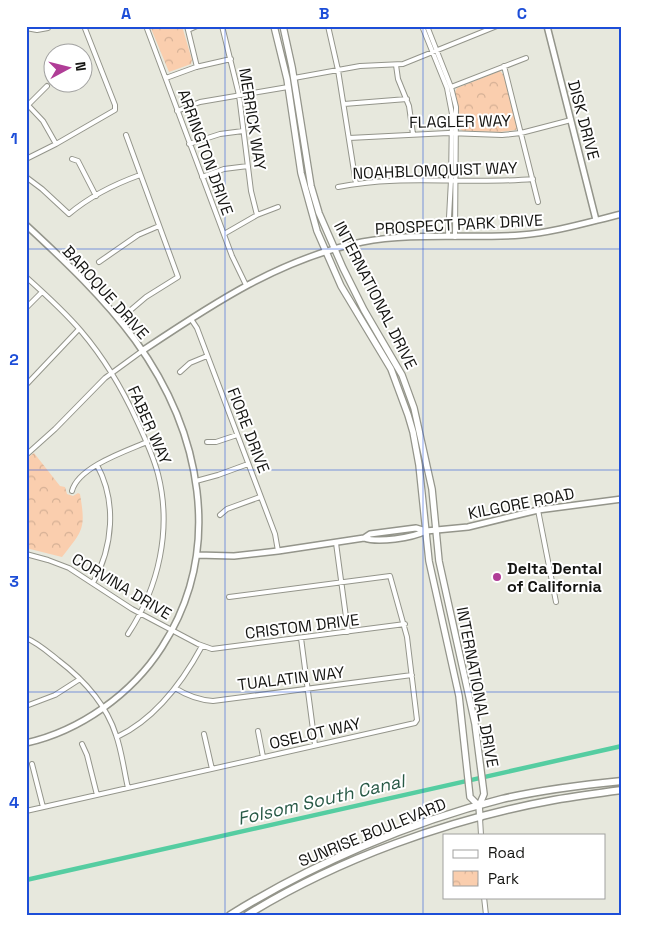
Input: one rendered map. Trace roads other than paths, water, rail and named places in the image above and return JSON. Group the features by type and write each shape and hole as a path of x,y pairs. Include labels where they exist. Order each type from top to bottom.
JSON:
{"main road":[{"name":"INTERNATIONAL DRIVE","path":"274,26 288,87 304,188 325,252 349,299 385,357 399,388 408,415 416,448 434,585 459,696 470,796 479,806 484,794 480,756 468,687 439,561 432,489 417,421 402,375 364,310 326,233 311,186 294,78 283,26"},
{"path":"385,357 391,363 400,382 408,390"},
{"path":"399,388 406,395 417,421"},
{"name":"SUNRISE BOULEVARD","path":"230,915 261,896 326,863 449,814 552,789 622,780"},
{"name":"SUNRISE BOULEVARD","path":"247,915 281,895 369,854 437,830 553,800 622,790"},
{"path":"479,806 480,818"},
{"path":"236,915 258,902 261,896"}],"street":[{"path":"26,159 115,110 115,105 84,26"},
{"name":"ARRINGTON DRIVE","path":"146,26 189,144 246,285"},
{"path":"197,26 187,28 198,67"},
{"name":"MERRICK WAY","path":"222,26 239,95 248,166 257,215"},
{"path":"328,26 338,70 356,184"},
{"path":"422,26 451,87 456,107 453,180 448,236"},
{"path":"427,26 449,95 455,133"},
{"path":"294,78 360,66 396,65 435,52 497,26"},
{"name":"DISK DRIVE","path":"547,26 596,220"},
{"path":"26,28 37,30 48,28"},
{"path":"451,87 526,58"},
{"path":"166,78 198,67 231,59"},
{"path":"396,65 398,79 407,99 413,134"},
{"path":"504,66 538,202"},
{"path":"177,111 200,102 288,87"},
{"path":"42,90 27,104 43,121 56,144"},
{"path":"344,104 407,99"},
{"name":"FLAGLER WAY","path":"349,138 455,133 502,135 571,120"},
{"path":"189,144 220,134 243,131"},
{"path":"119,320 154,291 178,279 178,273 126,135"},
{"path":"72,159 78,161 96,196"},
{"path":"202,177 224,169 248,166"},
{"path":"26,177 42,188 70,214 83,203 140,175"},
{"name":"NOAHBLOMQUIST WAY","path":"338,187 356,184 453,180 509,181 533,179"},
{"path":"453,180 455,236"},
{"path":"224,234 257,215 278,207"},
{"name":"PROSPECT PARK DRIVE","path":"142,351 246,285 284,267 334,249 361,242 398,237 476,237 530,234 566,229 622,214"},
{"name":"BAROQUE DRIVE","path":"26,225 75,271 119,320 158,377 174,410 187,445 196,481 200,515 197,554 190,586 172,630 158,654 136,680 103,708 51,736 26,743"},
{"path":"99,262 138,235 159,226"},
{"name":"FABER WAY","path":"26,277 79,329 111,372 147,442 158,474 164,523 158,566 152,588 128,634"},
{"path":"26,308 42,292"},
{"name":"FIORE DRIVE","path":"190,319 197,328 208,356 275,534 278,551"},
{"path":"26,384 79,329"},
{"path":"26,455 55,430 111,372 142,351"},
{"path":"180,372 190,363 208,356"},
{"path":"207,442 216,442 237,435"},
{"path":"72,491 73,486 82,476 97,465 147,442"},
{"path":"196,481 248,464"},
{"path":"93,583 105,556 110,528 108,498 97,465"},
{"path":"220,515 227,509 260,497"},
{"name":"KILGORE ROAD","path":"197,554 234,556 336,544 364,538 370,534 416,528 436,530 468,526 538,510 622,499"},
{"path":"538,510 556,602"},
{"path":"336,544 348,632"},
{"name":"CORVINA DRIVE","path":"26,554 59,564 140,613 202,646"},
{"name":"OSELOT WAY","path":"26,811 415,723 417,720 410,653 405,624 390,576 341,582"},
{"path":"229,597 341,582"},
{"name":"CRISTOM DRIVE","path":"202,646 219,649 405,624"},
{"path":"26,638 37,643 73,671 103,708 117,737 128,788"},
{"path":"301,638 315,745"},
{"path":"117,737 132,730 159,706 188,670 202,646"},
{"name":"TUALATIN WAY","path":"175,688 184,693 213,701 412,675"},
{"path":"26,706 55,695 80,679"},
{"path":"258,731 263,757"},
{"path":"204,734 212,769"},
{"path":"82,744 97,795"},
{"path":"32,764 43,807"},
{"path":"480,818 481,834"},
{"path":"484,898 486,915"}],"waterway":[{"name":"Folsom South Canal","path":"26,880 622,746"}],"place":[{"name":"Delta Dental of California","path":"497,577"}]}
